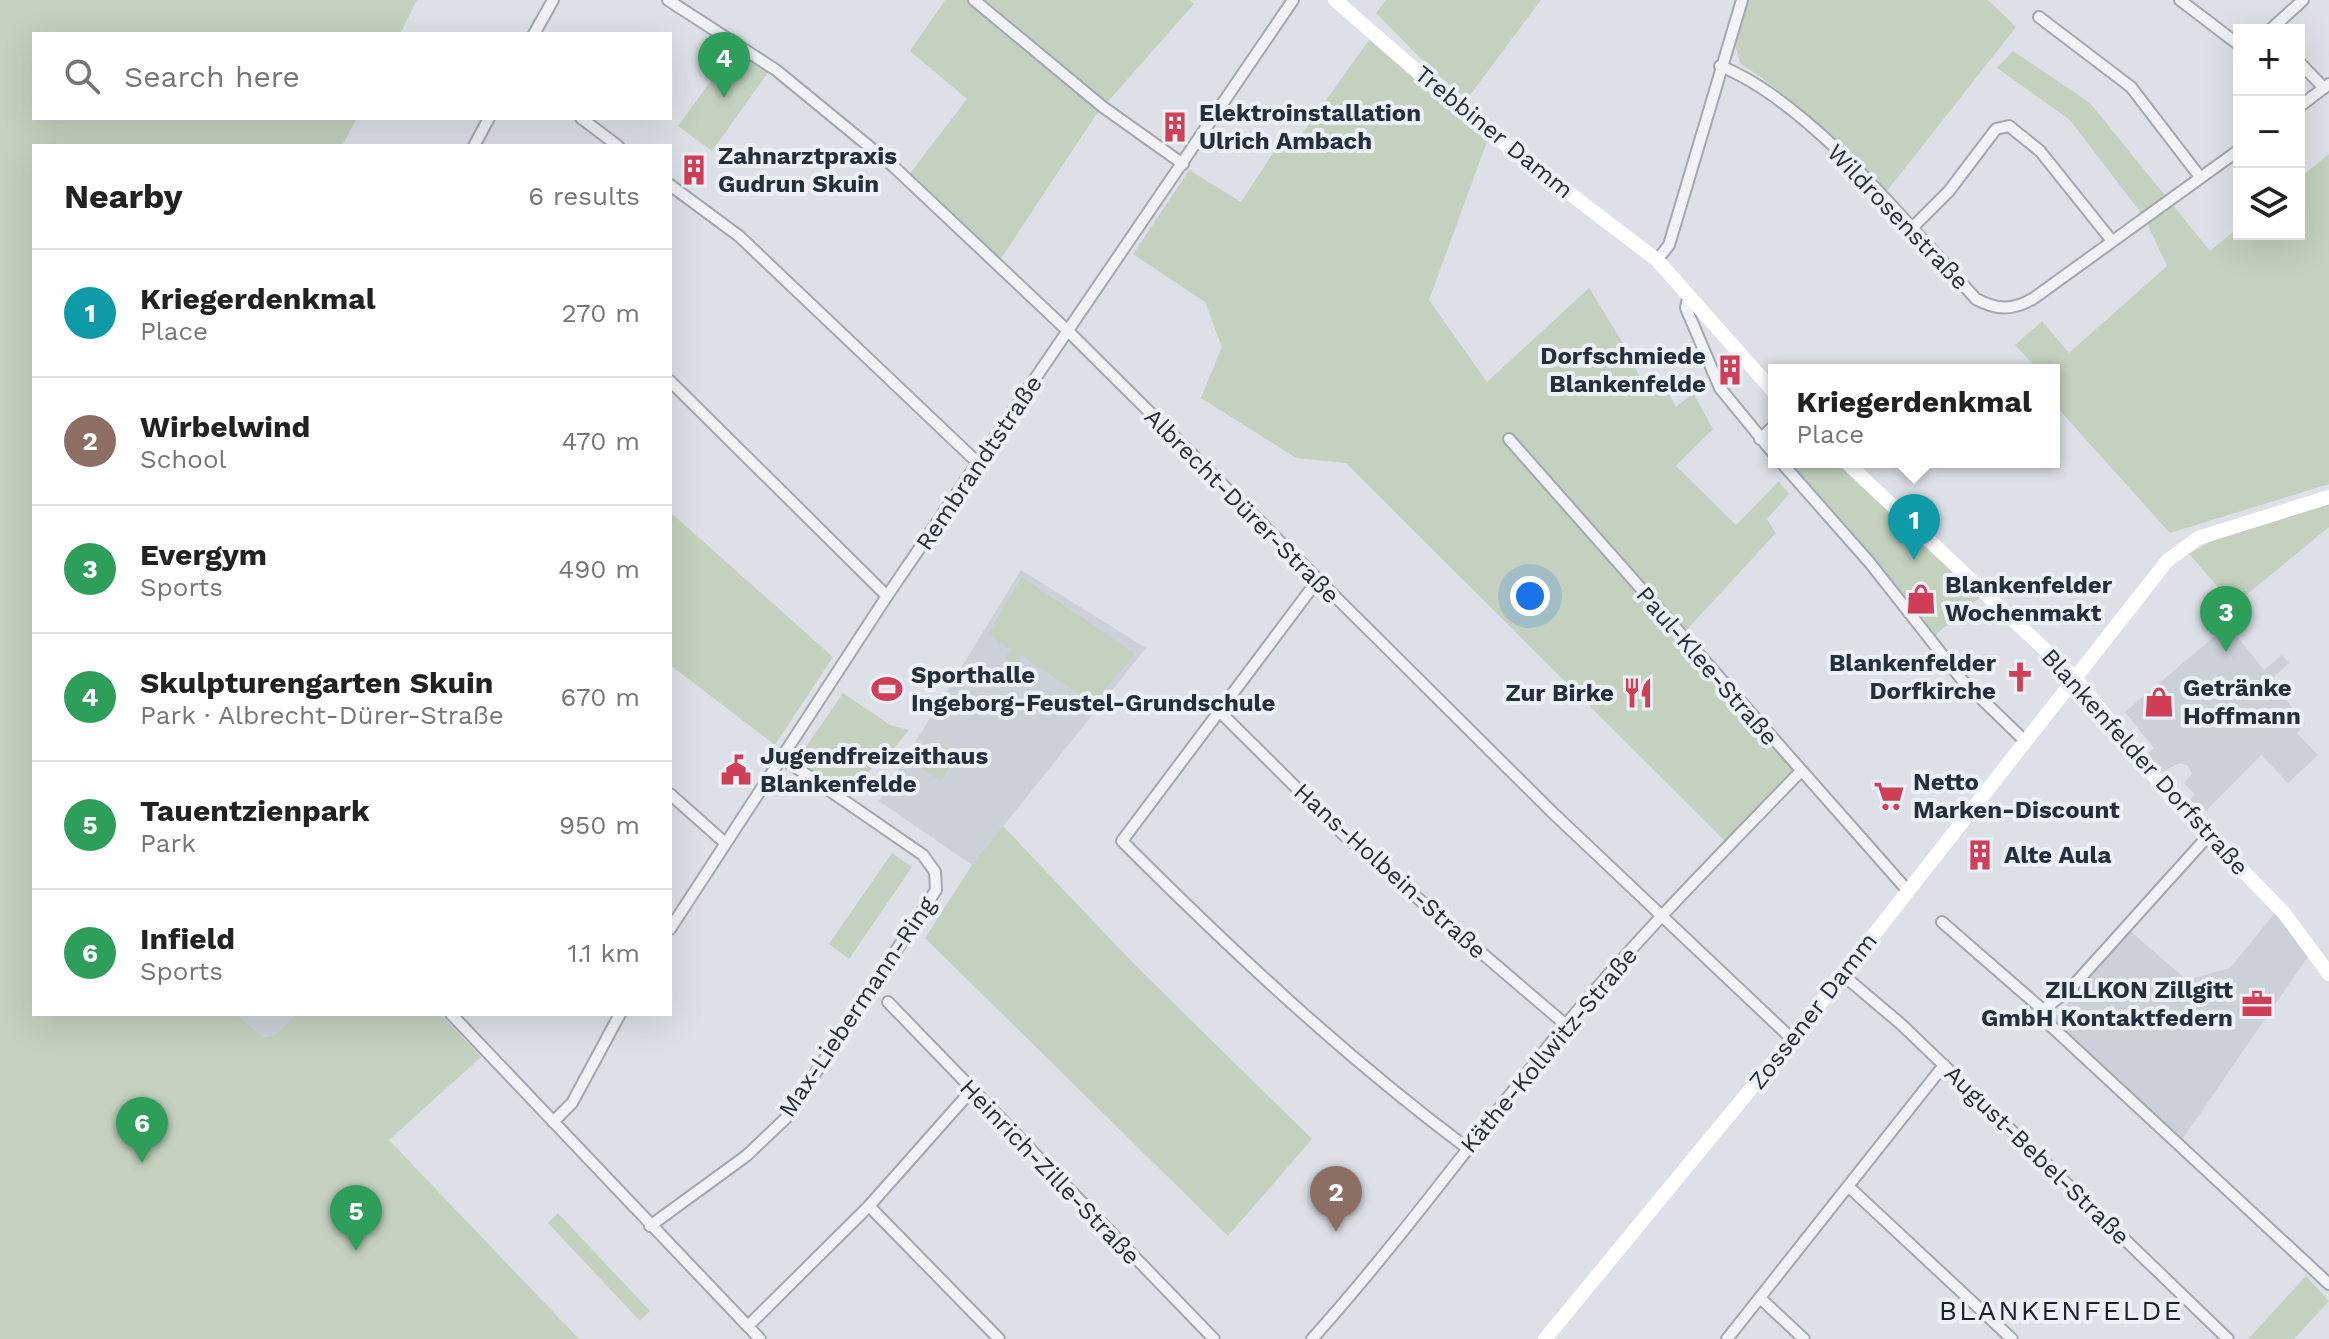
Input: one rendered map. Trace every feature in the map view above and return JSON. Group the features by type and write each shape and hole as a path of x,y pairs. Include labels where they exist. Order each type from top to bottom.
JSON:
{"main road":[{"name":"Trebbiner Damm","path":"1335,0 1472,119 1657,260"},
{"path":"1657,260 1768,385"},
{"name":"Blankenfelder Dorfstraße","path":"1852,468 2075,678 2171,797 2284,913 2329,974"},
{"name":"Zossener Damm","path":"1545,1339 1792,1039 2167,561 2198,538 2329,497"}],"street":[{"path":"535,32 553,0"},
{"name":"Albrecht-Dürer-Straße","path":"668,0 776,70 853,132 1069,332 1317,581 1661,917 1792,1039"},
{"path":"974,0 1103,107 1183,164"},
{"name":"Rembrandtstraße","path":"672,926 887,596 1293,0"},
{"path":"1657,260 1669,245 1742,0"},
{"path":"2277,24 2303,0"},
{"path":"2186,2 2233,40"},
{"path":"2039,17 2131,87 2200,177"},
{"name":"Wildrosenstraße","path":"1720,66 1745,77 1803,120 1912,228 1976,299 2008,309 2037,296 2233,154"},
{"path":"2305,67 2327,86 2305,102"},
{"path":"475,144 488,120"},
{"path":"584,120 615,144"},
{"path":"1912,228 1949,191 1996,129 2003,125 2009,126 2040,151 2112,241"},
{"path":"672,186 739,236 978,463"},
{"path":"1688,298 1686,308 1720,388 1768,448"},
{"path":"672,383 887,596"},
{"path":"1760,439 1768,432"},
{"name":"Paul-Klee-Straße","path":"1509,439 1908,891"},
{"path":"1786,468 1870,563 1963,681 2025,741"},
{"path":"1317,581 1122,841 1230,949 1338,1047 1467,1148"},
{"name":"Hans-Holbein-Straße","path":"1219,711 1346,837 1566,1025"},
{"name":"Max-Liebermann-Ring","path":"650,1226 746,1156 786,1118 936,890 935,872 923,855 781,757"},
{"name":"Käthe-Kollwitz-Straße","path":"1312,1339 1356,1290 1566,1025 1661,917 1800,772"},
{"path":"672,796 724,842"},
{"path":"2043,1010 2073,986 2208,836"},
{"path":"1942,922 2043,1010 2051,1026 2329,1284"},
{"name":"August-Bebel-Straße","path":"1843,975 1944,1065 2228,1339"},
{"name":"Heinrich-Zille-Straße","path":"888,1002 1214,1339"},
{"path":"453,1016 760,1339"},
{"path":"553,1122 572,1103 619,1016"},
{"path":"1727,1339 1944,1065"},
{"path":"748,1326 869,1206 971,1091"},
{"path":"1849,1187 2012,1339"},
{"path":"869,1206 999,1339"},
{"path":"1760,1298 1804,1339"}],"shaded area":[{"path":"1021,570 1146,648 972,865 879,801"},
{"path":"2228,625 2264,670 2282,655 2289,663 2271,680 2305,724 2297,733 2318,755 2288,783 2261,755 2205,812 2190,800 2195,794 2184,783 2192,774 2188,766 2180,763 2160,773 2145,756 2154,748 2125,712"},
{"path":"2275,913 2311,952 2182,1140 2053,1020 2130,931 2187,980 2230,968"},
{"path":"238,1016 295,1016 274,1035 264,1037"}],"green space":[{"path":"0,0 417,0 401,32 32,32 32,120 356,120 343,144 32,144 32,1016 238,1016 264,1037 274,1035 295,1016 442,1016 481,1057 389,1140 579,1339 0,1339"},
{"path":"945,0 1190,0 1194,4 1096,115 1000,260 908,176 967,99 910,51"},
{"path":"1386,0 1541,0 1467,99 1432,70 1376,13"},
{"path":"1749,0 1988,0 2016,27 1887,191 1817,123 1740,63 1735,44"},
{"path":"1369,40 1443,103 1489,136 1429,300 1487,382 1589,288 1626,348 1648,394 1665,386 1676,407 1693,393 1713,429 1676,466 1736,525 1779,481 1789,494 1767,519 1776,533 1681,636 1800,772 1730,846 1346,463 1296,458 1201,398 1222,347 1205,302 1133,254 1189,170 1241,202 1287,132 1297,141"},
{"path":"736,46 769,71 712,151 678,126"},
{"path":"2013,51 2090,103 2210,251 2233,232 2233,240 2305,240 2305,173 2329,154 2329,484 2170,533 2060,411 2060,364 2033,364 2015,345 2042,321 2069,353 2167,266 2144,217 2070,120 1997,68"},
{"path":"1786,468 1852,468 1985,593 1934,636"},
{"path":"2329,502 2329,527 2234,605 2189,554 2213,540"},
{"path":"672,514 833,657 775,745 672,667"},
{"path":"1022,577 1135,654 1093,703 1019,654 1020,663 1012,665 1005,657 1012,650 988,634"},
{"path":"843,693 890,725 909,730 890,753 884,750 858,789 862,795 845,783 839,790 797,760"},
{"path":"940,743 958,755 941,781 923,769"},
{"path":"1003,826 1133,963 1312,1139 1228,1236 925,938 972,865"},
{"path":"892,853 912,867 849,959 829,944"},
{"path":"558,1213 650,1311 640,1321 548,1223"},
{"path":"2306,1276 2329,1301 2294,1339 2248,1339"}],"place":[{"name":"Skulpturengarten Skuin","path":"724,98"},
{"name":"Elektroinstallation Ulrich Ambach","path":"1175,127"},
{"name":"Zahnarztpraxis Gudrun Skuin","path":"694,170"},
{"name":"Dorfschmiede Blankenfelde","path":"1730,370"},
{"name":"Kriegerdenkmal","path":"1914,560"},
{"name":"Blankenfelder Wochenmakt","path":"1921,599"},
{"name":"Evergym","path":"2226,652"},
{"name":"Blankenfelder Dorfkirche","path":"2020,677"},
{"name":"Sporthalle Ingeborg-Feustel-Grundschule","path":"887,689"},
{"name":"Zur Birke","path":"1638,693"},
{"name":"Getränke Hoffmann","path":"2159,702"},
{"name":"Jugendfreizeithaus Blankenfelde","path":"736,770"},
{"name":"Netto Marken-Discount","path":"1889,796"},
{"name":"Alte Aula","path":"1980,855"},
{"name":"ZILLKON Zillgitt GmbH Kontaktfedern","path":"2257,1004"},
{"name":"Infield","path":"142,1163"},
{"name":"Wirbelwind","path":"1336,1232"},
{"name":"Tauentzienpark","path":"356,1251"}],"district":[{"name":"BLANKENFELDE","path":"2061,1310"}]}
